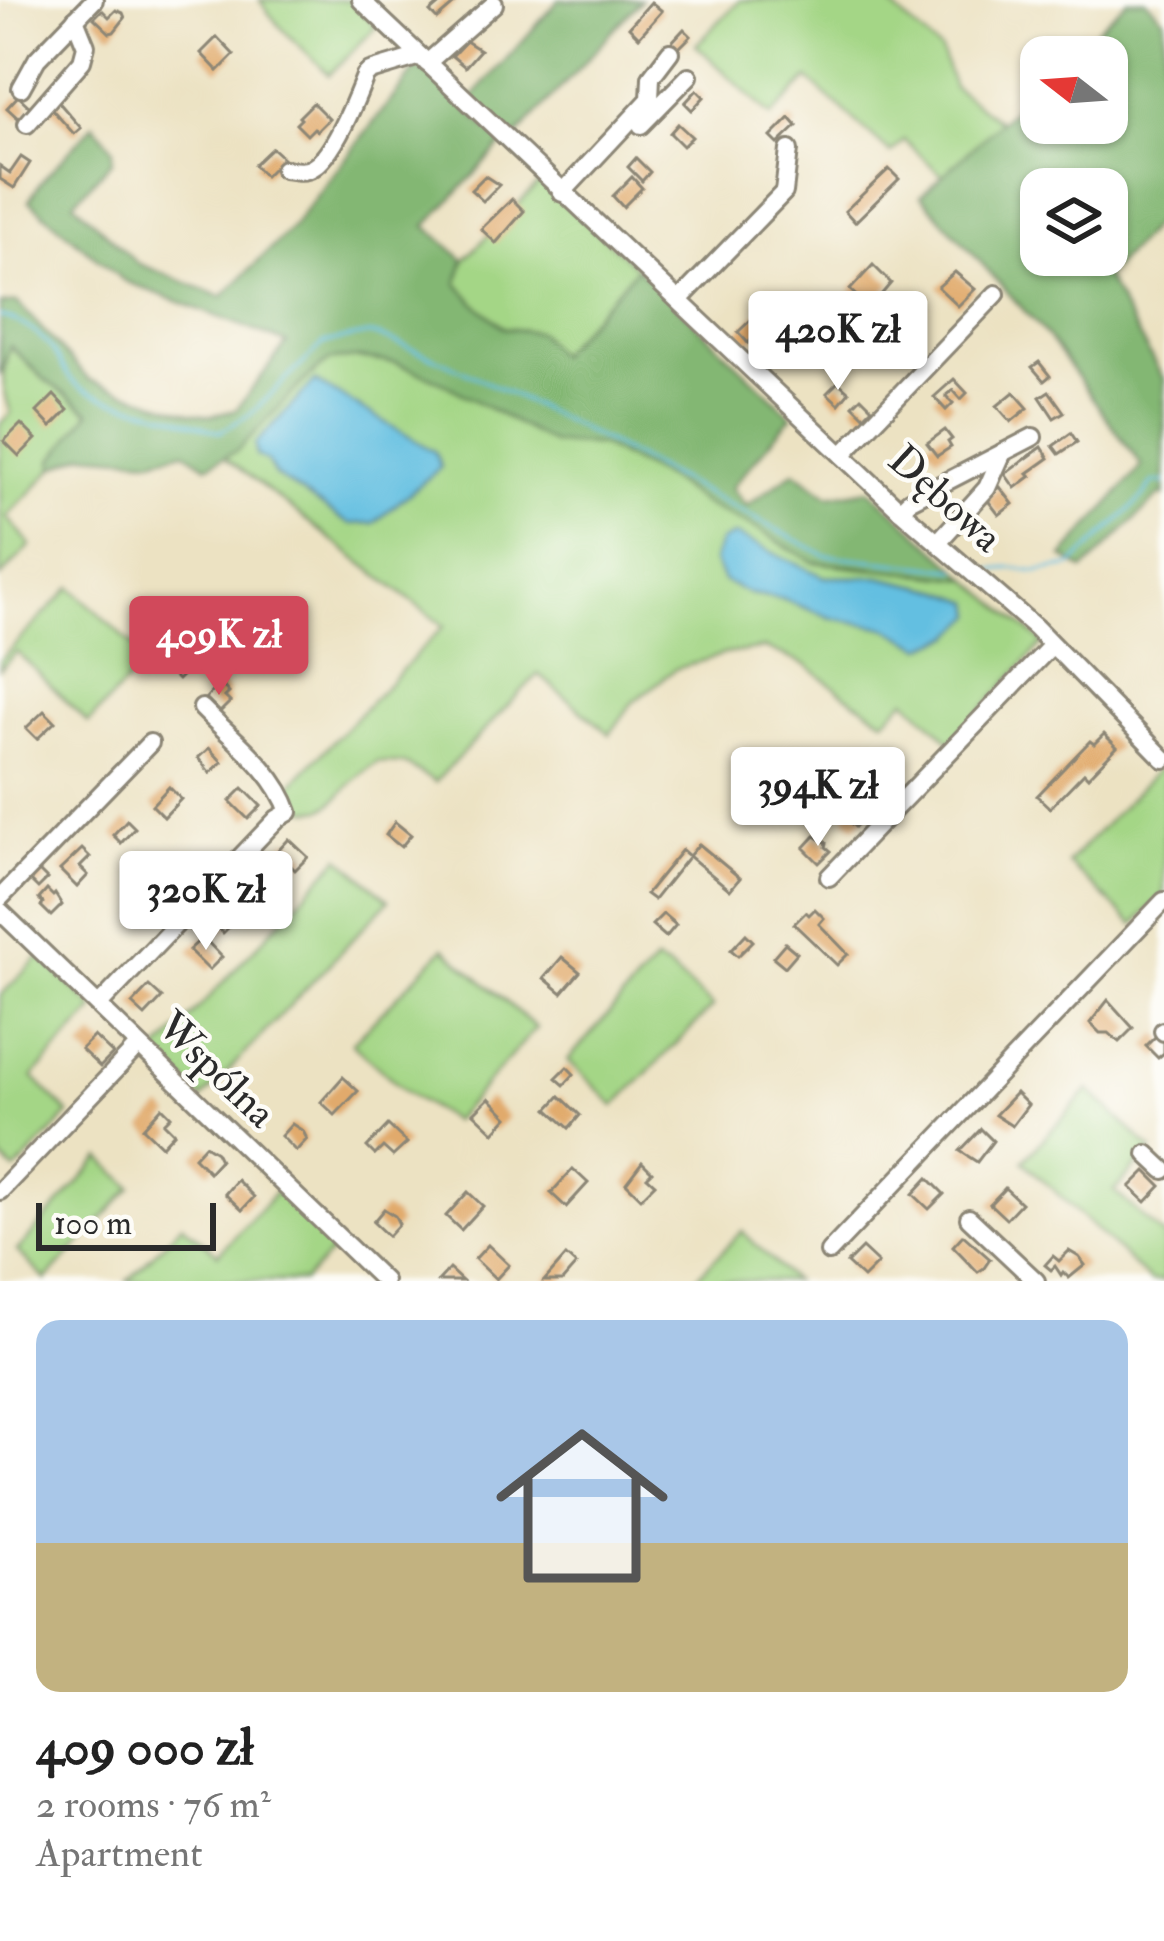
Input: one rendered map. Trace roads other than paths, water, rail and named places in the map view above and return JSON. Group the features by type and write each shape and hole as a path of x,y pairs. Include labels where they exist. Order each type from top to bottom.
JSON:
{"street":[{"path":"21,88 37,59 94,0"},
{"name":"Dębowa","path":"361,0 842,455 1052,645 1164,759"},
{"path":"284,169 312,169 321,160 349,118 370,71 423,59 494,4"},
{"path":"27,124 82,61 86,46 75,19"},
{"path":"566,196 650,99 651,76 670,52"},
{"path":"566,196 689,76"},
{"path":"679,300 784,192 789,150"},
{"path":"842,455 996,294"},
{"path":"901,510 909,501 1033,437"},
{"path":"938,542 987,488 1003,452"},
{"path":"829,877 1052,645"},
{"path":"98,1005 277,819 289,812 272,780 202,708"},
{"path":"0,898 149,743"},
{"path":"829,1252 1164,902"},
{"name":"Wspólna","path":"0,911 384,1281"},
{"path":"0,1191 138,1046"},
{"path":"1147,1154 1164,1170"},
{"path":"970,1218 1036,1281"}],"water":[{"path":"315,381 435,452 441,467 374,523 350,524 341,519 275,475 267,461 256,455 255,444"},
{"path":"735,535 825,577 879,577 943,591 973,602 975,615 952,636 924,647 887,628 750,594 723,581 714,561 720,542"}],"waterway":[{"path":"0,316 43,340 83,389 220,432 252,413 324,343 379,336 443,361 570,423 825,555 958,570"},
{"path":"982,571 1036,572 1071,566 1153,482 1164,482"}]}
